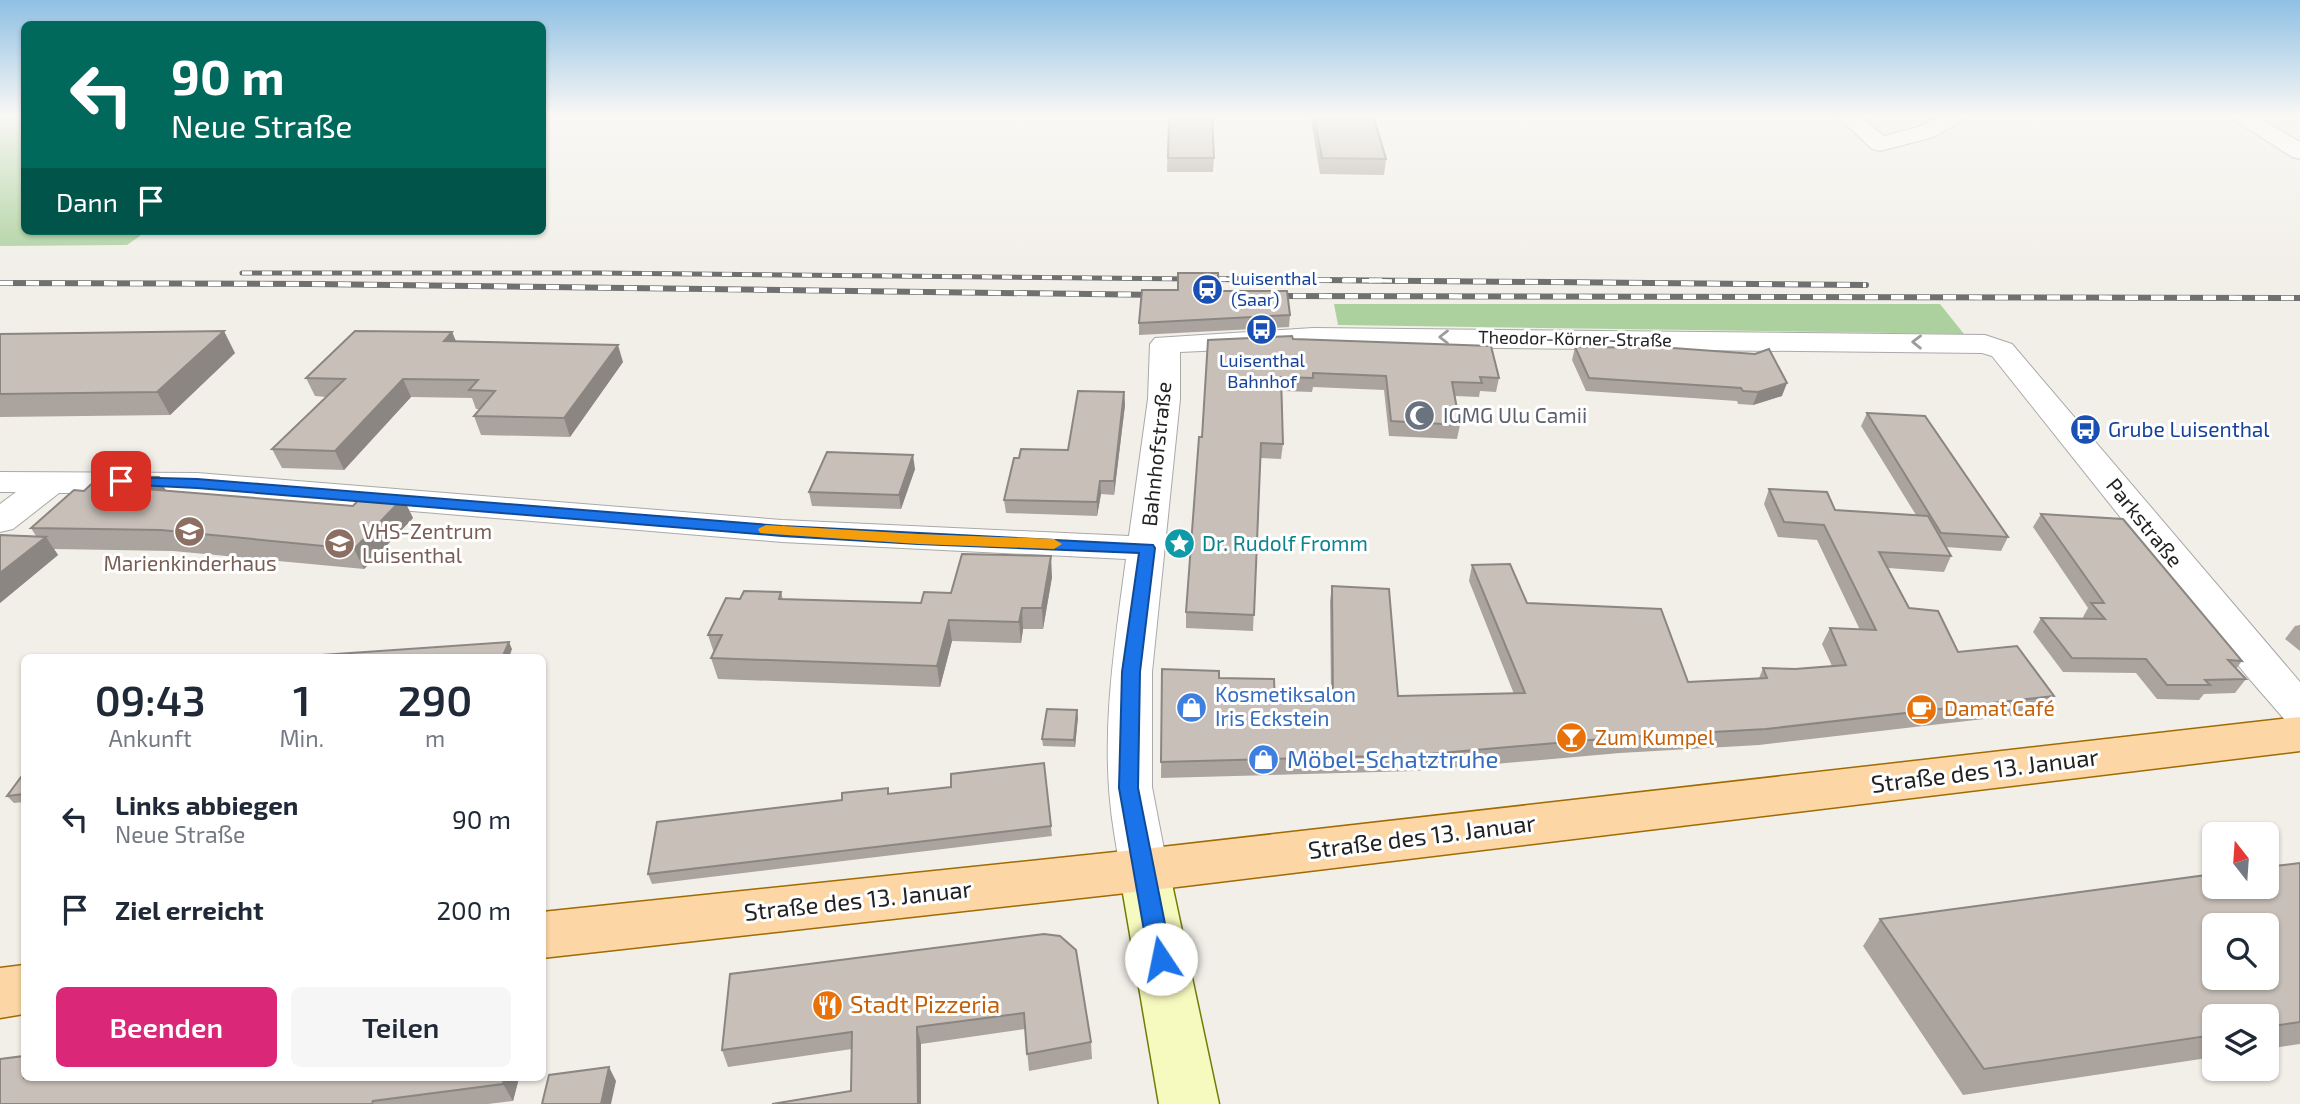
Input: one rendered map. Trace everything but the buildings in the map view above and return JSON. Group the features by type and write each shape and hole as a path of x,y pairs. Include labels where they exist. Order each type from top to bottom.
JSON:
{"main road":[{"name":"Straße des 13. Januar","path":"546,935 1144,870 2300,734"},
{"name":"Bahnhofstraße","path":"1144,870 1189,1104"},
{"path":"0,993 21,990"}],"street":[{"name":"Theodor-Körner-Straße","path":"1165,344 1313,337 1985,344"},
{"name":"Bahnhofstraße","path":"1144,870 1129,788 1131,672 1164,399 1165,344"},
{"name":"Parkstraße","path":"1985,344 2003,350 2260,665 2300,709"},
{"path":"0,521 54,481"},
{"path":"0,482 197,483 782,531 1147,548"}],"green space":[{"path":"0,167 21,167 21,235 141,235 127,245 0,246"},
{"path":"1334,304 1940,304 1964,334 1338,325"}],"railway":[{"path":"242,273 598,273 1398,281"},
{"path":"1213,279 1866,285"},
{"path":"0,283 312,284 1162,295"},
{"path":"1267,296 2300,298"}],"slow traffic":[{"path":"766,529 1054,544"}],"place":[{"name":"Luisenthal (Saar)","path":"1208,289"},
{"name":"Luisenthal Bahnhof","path":"1262,330"},
{"name":"IGMG Ulu Camii","path":"1420,416"},
{"name":"Grube Luisenthal","path":"2085,430"},
{"name":"Marienkinderhaus","path":"190,532"},
{"name":"VHS-Zentrum Luisenthal","path":"339,544"},
{"name":"Dr. Rudolf Fromm","path":"1179,544"},
{"name":"Kosmetiksalon Iris Eckstein","path":"1192,707"},
{"name":"Damat Café","path":"1921,709"},
{"name":"Zum Kumpel","path":"1572,738"},
{"name":"Möbel-Schatztruhe","path":"1264,760"},
{"name":"Stadt Pizzeria","path":"827,1005"}],"route":[{"path":"121,481 197,483 782,531 1147,548 1131,672 1128,769 1129,788 1161,959"}]}
